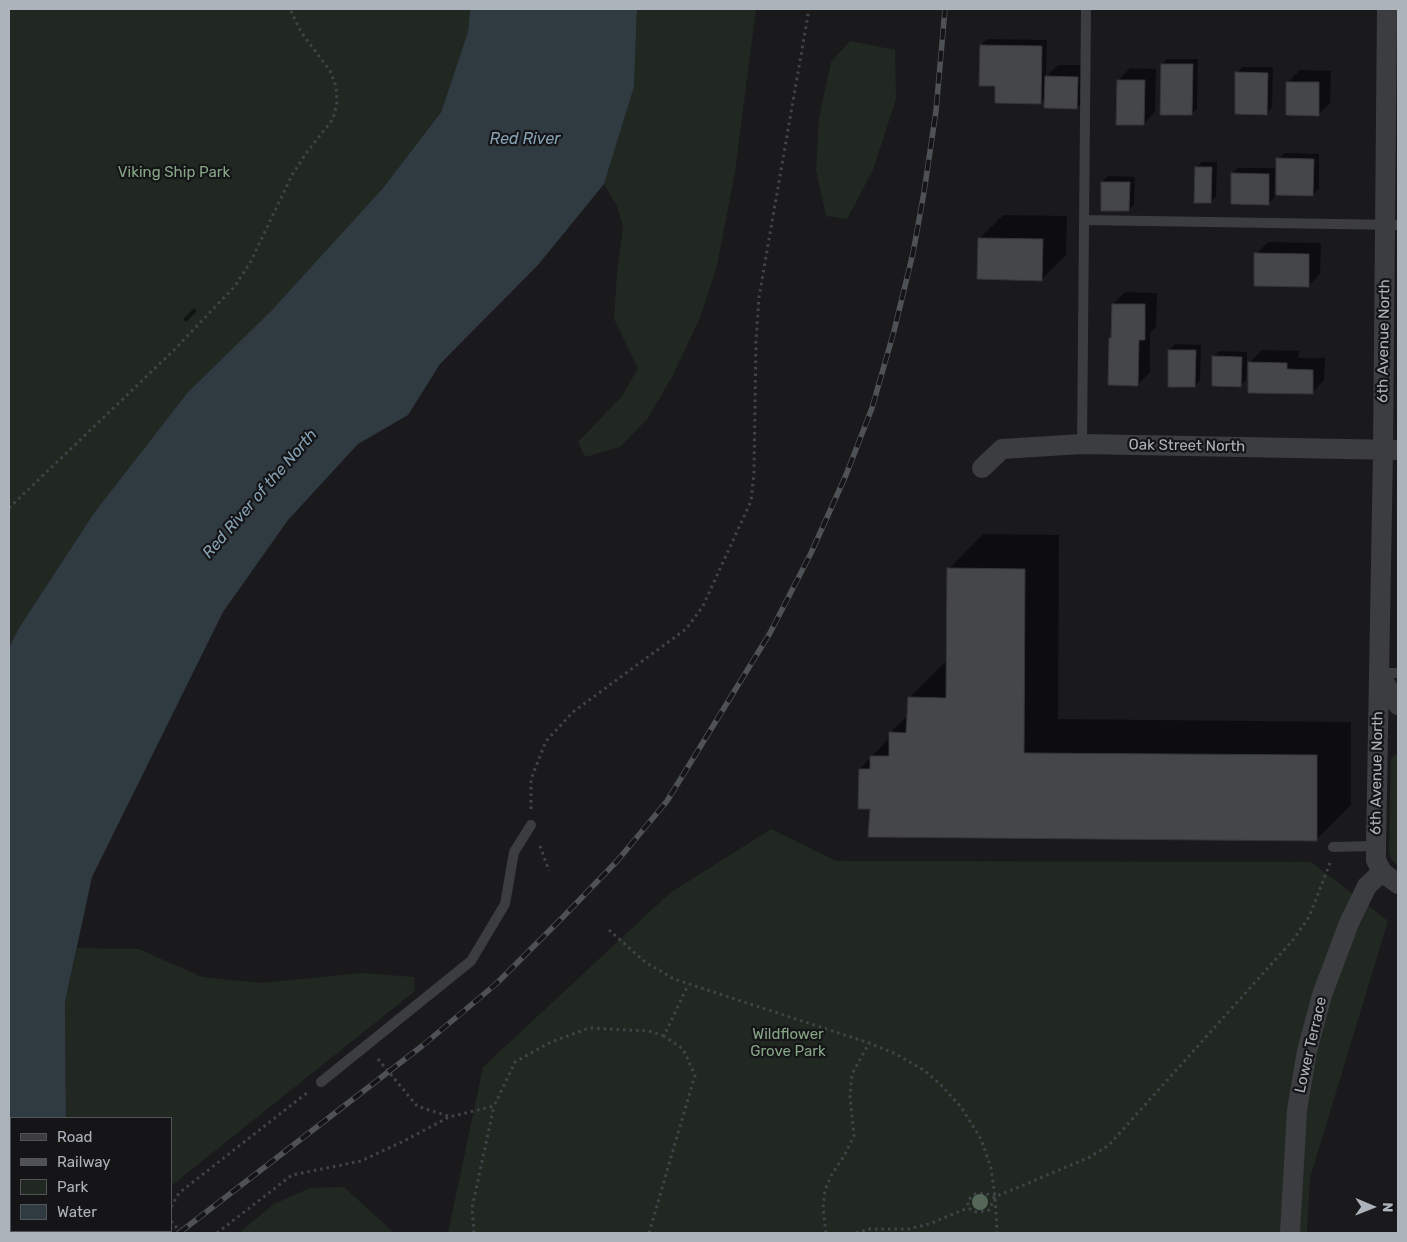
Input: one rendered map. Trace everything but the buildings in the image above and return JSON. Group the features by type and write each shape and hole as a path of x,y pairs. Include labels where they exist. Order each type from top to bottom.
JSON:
{"street":[{"name":"6th Avenue North","path":"1382,872 1376,860 1376,846 1388,673 1391,225 1387,9"},
{"name":"Oak Street North","path":"982,468 1002,450 1082,444 1390,450"},
{"name":"6th Avenue North","path":"1388,673 1398,705"},
{"path":"1382,872 1398,884"},
{"name":"Lower Terrace","path":"1290,1233 1297,1110 1307,1051 1322,995 1349,923 1367,886 1382,872"}],"lane":[{"path":"1082,444 1086,9"},
{"path":"1084,220 1391,225"},
{"path":"320,1082 471,961 506,904 514,852 531,825"},
{"path":"1334,846 1376,846"}],"path":[{"path":"9,508 175,350 235,286 251,261 292,175 333,119 337,103 336,86 330,71 301,32 290,9"},
{"path":"550,870 531,825 531,778 546,741 573,712 686,629 703,606 750,501 754,473 756,341 759,298 809,9"},
{"path":"856,1233 870,1229 908,1229 929,1224 968,1208 976,1212 989,1210 995,1197 1090,1157 1108,1144 1125,1128 1293,940 1309,917 1321,890 1334,846"},
{"path":"609,930 645,962 674,979 869,1043 896,1054 925,1071 961,1107 981,1139 991,1168 995,1197 996,1233"},
{"path":"664,1036 688,985"},
{"path":"474,1233 472,1208 494,1106 516,1062 550,1043 589,1028 649,1030 664,1036 684,1049 695,1074 649,1233"},
{"path":"826,1233 823,1208 825,1190 854,1136 850,1096 852,1074 869,1043"},
{"path":"366,1045 417,1106 448,1117"},
{"path":"172,1205 179,1193 320,1082"},
{"path":"217,1233 292,1175 361,1161 404,1141 448,1117 494,1106"},
{"path":"968,1208 968,1200 975,1194 986,1193 995,1197"},
{"path":"172,1222 181,1233"}],"green space":[{"name":"Viking Ship Park","path":"9,9 470,9 468,32 441,111 383,188 271,311 188,392 94,513 19,628 9,648"},
{"path":"637,9 756,9 735,172 717,266 700,318 673,375 648,418 620,447 585,457 578,442 622,396 638,368 614,319 623,226 617,206 604,184 634,87"},
{"path":"850,41 895,50 896,99 873,170 847,219 826,216 816,170 819,118 831,62"},
{"path":"1394,755 1398,755 1398,866 1391,859 1389,850 1391,759"},
{"name":"Wildflower Grove Park","path":"771,829 836,861 1311,862 1388,921 1310,1178 1307,1233 448,1233 483,1067 670,893"},
{"path":"77,948 139,949 202,977 262,983 362,973 414,977 415,991 172,1185 172,1117 66,1117 65,1002"},
{"path":"344,1187 394,1233 239,1233 274,1204 310,1188"}],"water":[{"name":"Red River","path":"470,9 637,9 634,87 604,184 538,265 440,364 408,415 358,444 288,520 223,612 92,877 65,1002 66,1117 10,1117 10,1232 101,1233 9,1233 9,648 19,628 94,513 188,392 271,311 383,188 441,112 468,32"}],"railway":[{"path":"179,1233 422,1046 496,984 618,860 667,801 770,633 811,553 846,475 872,408 894,331 913,253 936,111 945,9"}],"water label":[{"name":"Red River of the North","path":"260,494"}]}
